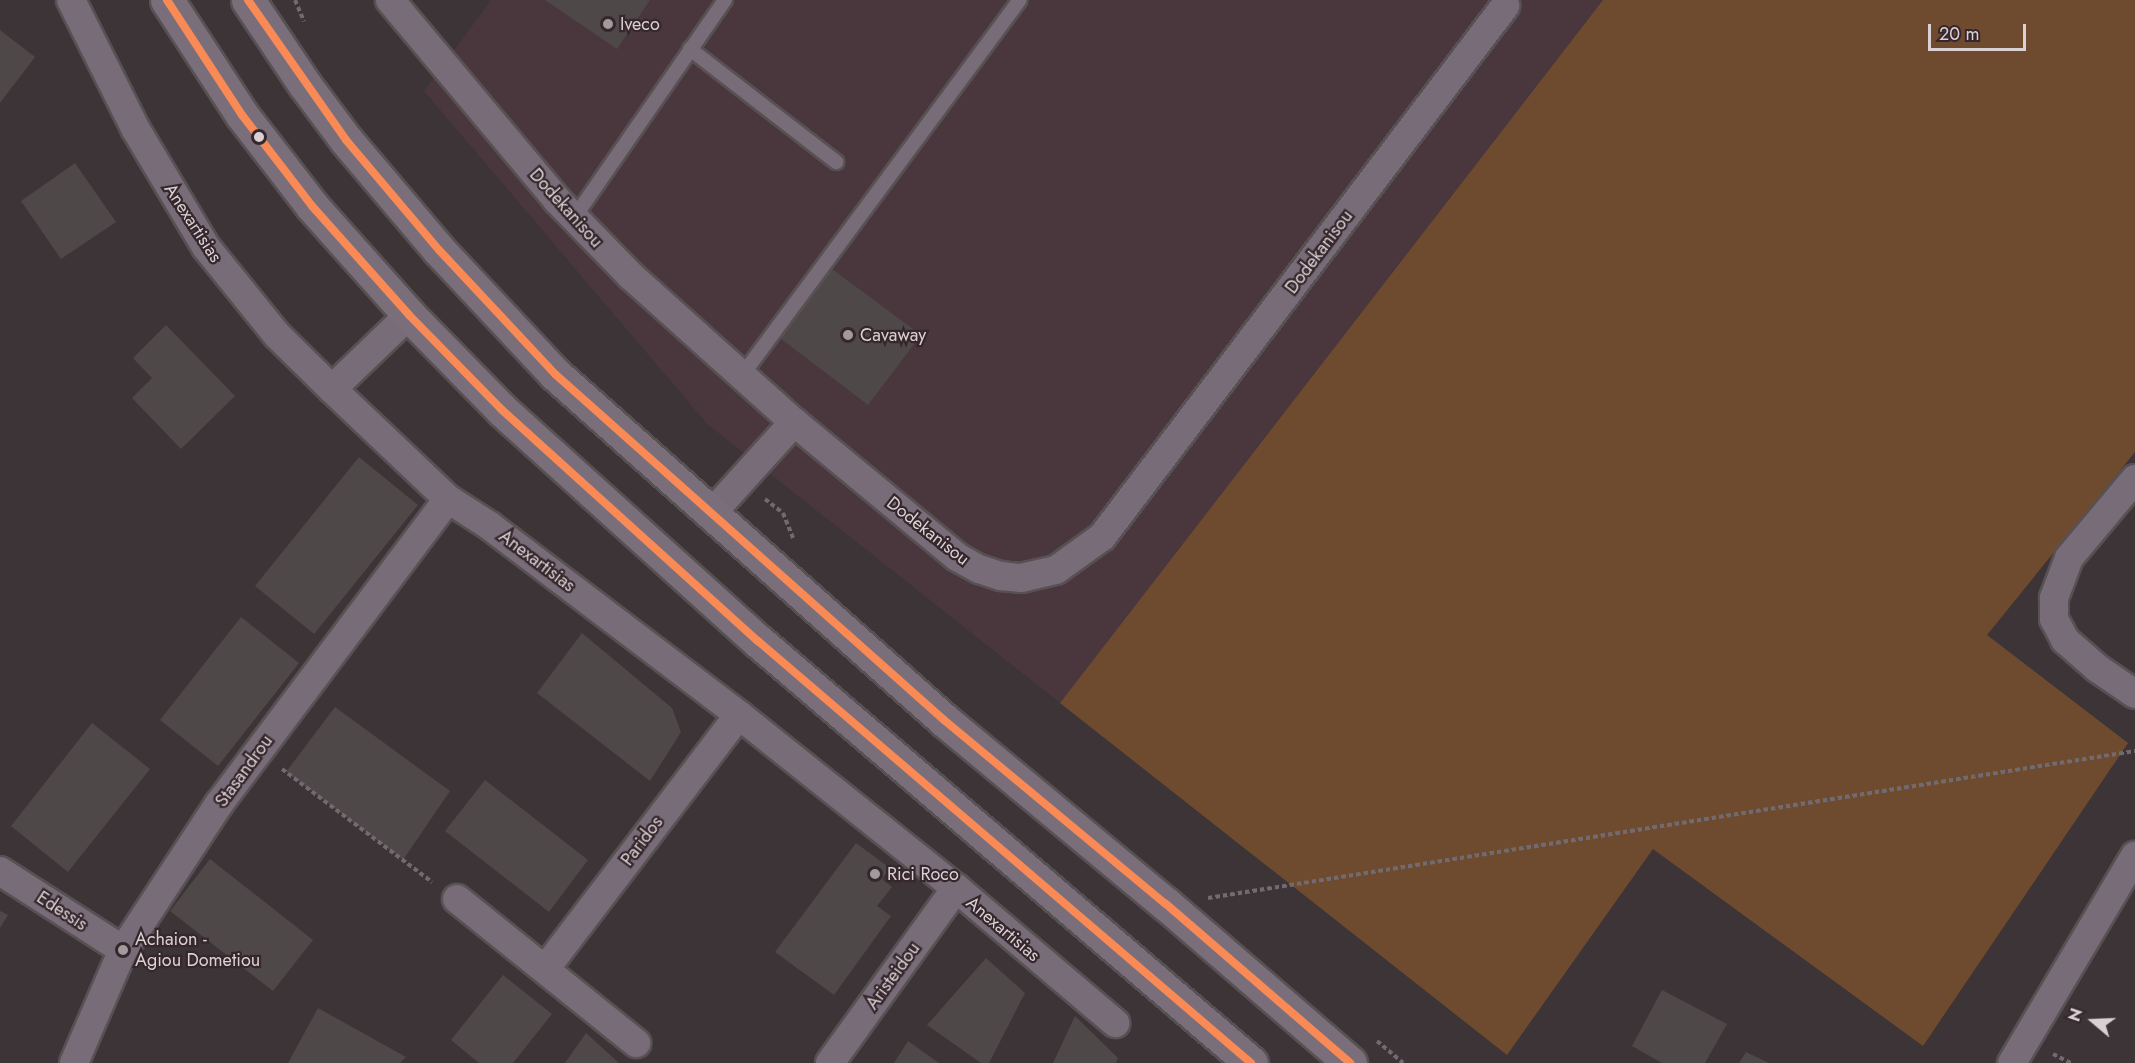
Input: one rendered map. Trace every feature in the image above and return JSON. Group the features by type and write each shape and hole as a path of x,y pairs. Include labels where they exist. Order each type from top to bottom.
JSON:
{"main road":[{"path":"167,0 242,115 345,245 409,315 502,410 612,512 785,664 1251,1063"},
{"path":"248,0 305,85 346,140 439,250 555,374 944,720 1166,904 1350,1063"}],"street":[{"name":"Anexartisias","path":"71,0 135,128 206,248 277,335 332,389 448,499 490,526 739,715 956,888 1114,1023"},
{"name":"Dodekanisou","path":"390,0 574,218 631,276 794,422 957,557 979,569 1001,576 1021,578 1056,570 1102,537 1505,6"},
{"path":"332,389 409,315"},
{"path":"711,514 794,422"},
{"path":"2135,479 2069,558 2054,598 2054,619 2065,640 2097,668 2135,694"},
{"name":"Stasandrou","path":"74,1063 123,951 219,804 448,499"},
{"name":"Paridos","path":"546,968 739,715"},
{"path":"2012,1063 2135,856"},
{"name":"Edessis","path":"0,871 123,951"},
{"name":"Aristeidou","path":"830,1063 956,888"},
{"path":"457,899 546,968 636,1043"}],"lane":[{"path":"574,218 725,0"},
{"path":"743,374 1020,0"},
{"path":"690,49 836,162"}],"path":[{"path":"295,0 306,24"},
{"path":"741,480 783,513 794,542"},
{"path":"258,751 457,899"},
{"path":"1166,904 2135,752"},
{"path":"1200,890 1217,905"},
{"path":"1376,1040 1403,1063"}],"shaded area":[{"path":"491,0 1603,0 1060,703 707,424 424,91"},
{"path":"1603,0 2135,0 2135,452 1987,635 2128,743 1923,1046 1653,849 1507,1055 1060,703"}],"building":[{"name":"Iveco","path":"545,0 650,0 617,49"},
{"path":"0,30 35,57 0,103"},
{"path":"75,163 116,222 61,259 21,201"},
{"name":"Cavaway","path":"828,266 921,335 868,405 776,335"},
{"path":"166,325 235,396 181,449 132,398 152,378 133,358"},
{"path":"359,457 418,505 314,634 255,586"},
{"path":"241,617 299,663 218,766 160,720"},
{"path":"582,633 672,708 681,732 650,781 537,693"},
{"path":"335,707 450,791 403,860 286,772"},
{"path":"92,723 150,769 68,872 11,826"},
{"path":"485,780 588,860 549,912 445,831"},
{"path":"856,843 890,868 882,879 892,887 877,906 891,916 834,995 775,952"},
{"path":"210,859 313,940 273,991 170,911"},
{"path":"0,911 8,915 0,928"},
{"path":"986,958 1025,993 989,1063 981,1063 927,1025"},
{"path":"503,975 552,1014 513,1063 479,1063 451,1040"},
{"path":"1662,990 1727,1024 1705,1063 1662,1063 1632,1046"},
{"path":"318,1008 406,1057 400,1063 288,1063"},
{"path":"1075,1016 1118,1058 1116,1063 1053,1063"},
{"path":"586,1033 619,1063 565,1063"},
{"path":"908,1041 939,1063 894,1063"},
{"path":"1746,1052 1769,1063 1739,1063"}],"transit line":[{"path":"167,0 242,115 312,206 409,315 502,410 758,641 1251,1063"},
{"path":"248,0 346,140 439,250 555,374 944,720 1166,904 1350,1063"}],"place":[{"name":"Iveco","path":"608,24"},
{"name":"Cavaway","path":"848,335"},
{"name":"Rici Roco","path":"875,874"},
{"name":"Achaion - Agiou Dometiou","path":"123,950"}]}
